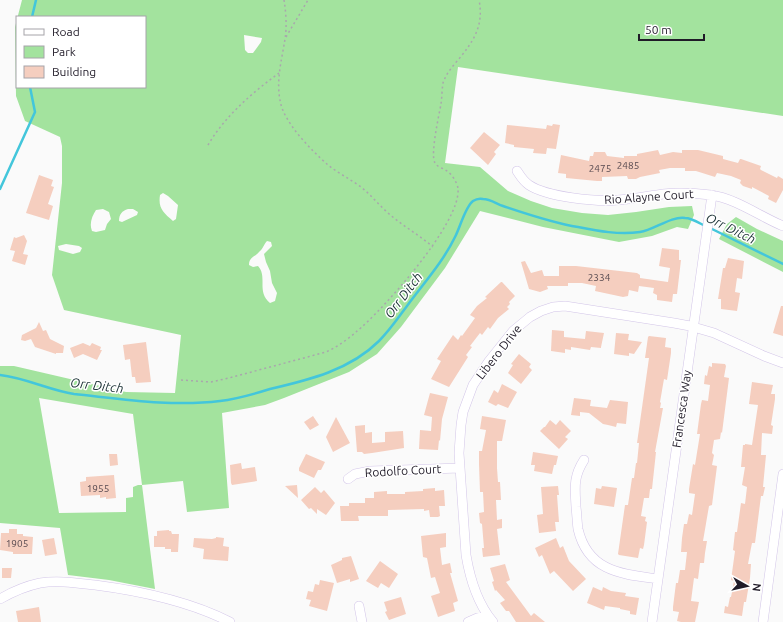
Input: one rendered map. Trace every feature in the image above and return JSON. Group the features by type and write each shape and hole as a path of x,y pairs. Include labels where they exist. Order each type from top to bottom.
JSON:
{"street":[{"name":"Rio Alayne Court","path":"517,171 522,180 537,189 565,196 587,199 617,201 682,192 712,195 732,200 783,226"},
{"name":"Francesca Way","path":"652,622 712,195"},
{"name":"Libero Drive","path":"489,620 477,595 468,569 459,441 461,425 468,398 473,386 489,361 520,324 541,311 565,306 694,327 714,333 783,363"},
{"path":"584,460 578,470 575,484 578,528 585,548 598,562 615,572 658,579"},
{"name":"Rodolfo Court","path":"348,479 355,474 370,471 460,468"},
{"path":"762,622 783,474"},
{"path":"0,599 22,588 40,583 53,582 85,584 131,591 183,603 230,622"},
{"path":"359,606 362,622"},
{"path":"468,622 477,618 489,620"}],"path":[{"path":"284,0 285,38 279,72 280,100 285,115 295,130 328,165 360,186 387,212 433,247"},
{"path":"285,38 308,0"},
{"path":"181,380 211,382 326,352 339,345 374,316 433,247 442,233 456,202 458,189 449,172 436,166 434,161 434,146 442,89 448,72 460,58 479,29 481,19 479,0"},
{"path":"208,145 218,129 230,116 250,96 279,72"}],"green space":[{"path":"22,0 783,0 783,116 458,67 445,163 480,167 508,191 552,208 582,213 608,215 669,207 692,206 694,215 688,229 677,227 652,236 619,242 543,227 480,211 445,268 401,327 377,354 349,372 284,398 265,405 222,413 229,508 187,512 183,481 142,485 155,589 109,580 68,575 60,528 0,523 0,366 14,366 126,392 175,393 181,335 64,310 52,275 62,183 62,146 60,137 25,121 16,96 15,27 16,23 16,88 146,88 146,16 18,16","holes":["244,35 262,38 261,42 253,53 248,53 245,50","163,193 178,205 176,219 173,221 161,207 160,195","103,209 109,212 111,219 105,230 96,232 92,231 91,228 92,217 96,210","128,209 133,209 138,212 137,215 122,222 119,221 121,213","267,241 271,242 272,246 264,254 270,271 272,283 277,293 275,301 270,303 264,294 261,270 258,266 253,267 249,265 251,259 260,251","66,244 79,246 82,248 80,252 73,254 59,250 58,246","39,398 133,414 142,485 133,487 133,497 126,498 126,512 59,513"]},
{"path":"736,217 783,241 783,272 719,239 727,224"}],"building":[{"path":"553,124 560,125 556,149 547,148 546,154 533,153 534,149 514,147 514,145 505,143 507,125 546,129 547,125 552,126"},
{"path":"484,132 500,145 494,152 496,154 488,165 470,148"},
{"path":"658,150 660,155 673,152 682,153 682,150 698,150 723,156 723,159 738,163 741,159 761,166 761,170 777,178 778,176 783,179 783,190 776,203 768,199 769,196 752,187 752,189 743,186 740,183 741,180 731,176 717,173 715,177 696,171 685,171 685,168 659,170 660,173 636,179 628,179 627,176 602,177 602,181 566,178 566,174 558,173 561,155 589,161 590,156 593,156 594,152 605,152 607,156 624,158 624,156 637,156 637,154"},
{"path":"39,175 53,180 51,186 54,187 48,204 53,206 49,220 26,213"},
{"path":"24,235 27,241 23,254 28,255 25,265 12,261 15,251 10,250 14,237 16,238"},
{"path":"662,248 679,250 679,260 681,260 677,294 673,294 672,302 657,300 657,295 653,293 654,288 639,286 638,292 629,290 628,296 623,297 595,291 596,286 582,283 568,283 568,286 547,286 548,289 540,292 529,289 521,262 525,261 531,273 542,270 544,276 559,276 559,266 576,266 637,273 640,275 640,278 668,282 670,268 659,266"},
{"path":"728,258 744,261 742,279 737,278 735,292 740,293 737,311 721,309 721,299 718,299 723,268 725,268"},
{"path":"501,282 515,296 509,302 510,304 507,307 509,309 498,318 490,329 488,327 482,335 480,333 470,346 472,347 466,355 468,357 449,387 431,379 441,361 437,359 453,335 458,340 461,335 462,336 475,318 470,315 477,306 487,298 485,297"},
{"path":"781,306 783,306 783,336 773,333"},
{"path":"39,322 43,331 46,330 50,339 64,346 63,353 56,354 35,347 31,339 25,341 21,340 22,335 36,328"},
{"path":"552,330 564,331 564,337 585,339 586,331 604,333 601,348 591,347 590,350 571,347 571,350 565,349 565,353 551,351"},
{"path":"616,333 629,334 628,340 642,342 634,354 629,353 629,356 614,354"},
{"path":"649,336 666,338 665,347 671,348 671,353 667,380 664,379 660,402 660,408 663,408 655,452 652,489 650,489 649,498 644,498 641,516 646,517 645,521 647,522 644,545 643,549 640,548 638,558 618,554 625,505 628,505 632,478 634,478 637,463 639,443 637,443 649,358 645,358"},
{"path":"146,342 151,382 136,383 135,377 132,377 130,359 125,360 123,345"},
{"path":"83,343 90,346 92,343 101,347 100,350 102,350 97,360 83,354 74,358 70,348"},
{"path":"519,354 531,364 529,367 532,370 521,384 508,373 513,365 511,364"},
{"path":"712,363 725,364 724,377 729,378 722,433 721,432 720,439 714,440 712,453 714,455 712,465 717,466 712,505 709,506 703,541 707,541 704,563 700,563 698,579 694,578 691,601 699,602 695,622 681,622 677,621 679,612 673,611 673,607 676,583 678,583 680,570 685,570 687,552 681,552 682,538 684,524 687,524 689,514 692,515 695,494 689,493 689,489 700,434 697,434 701,404 702,400 708,401 710,385 704,384 705,375 707,376 709,366 712,367"},
{"path":"752,382 773,385 771,394 775,394 775,399 771,425 773,426 772,434 762,433 761,455 766,455 763,487 765,487 763,496 761,496 755,543 752,543 748,564 751,564 750,578 742,616 724,613 725,606 728,607 734,581 731,580 735,551 733,550 735,532 737,532 741,503 745,504 747,487 742,485 745,467 741,467 743,445 752,445 758,405 749,404"},
{"path":"502,384 517,392 508,408 498,404 496,406 488,402 494,390 498,393"},
{"path":"430,393 448,397 442,419 438,450 419,449 420,430 431,431 432,417 424,415"},
{"path":"574,398 591,400 590,406 607,408 610,400 628,402 626,424 617,423 616,427 603,424 589,413 580,412 580,416 571,415"},
{"path":"313,416 319,425 310,430 304,422"},
{"path":"482,416 506,420 502,441 497,441 497,468 498,482 500,482 501,500 496,500 497,520 502,519 502,528 497,529 500,555 483,557 482,548 484,548 482,524 480,523 479,513 484,512 483,492 480,492 479,451 482,451 486,430 480,429"},
{"path":"336,417 350,443 333,452 326,437"},
{"path":"550,420 556,425 560,420 571,431 565,437 568,439 559,449 540,431"},
{"path":"365,425 365,433 372,432 372,443 385,442 385,432 403,431 404,448 364,454 362,452 357,452 355,426"},
{"path":"533,452 558,456 552,474 534,471 535,465 531,465"},
{"path":"109,454 117,454 118,465 110,466"},
{"path":"306,454 325,462 321,470 318,470 314,478 299,471"},
{"path":"241,463 242,469 255,467 257,481 232,485 230,465"},
{"path":"114,475 116,498 100,498 100,495 81,496 80,482 86,481 86,477"},
{"path":"297,485 298,498 285,486"},
{"path":"558,486 559,495 557,495 559,522 555,522 556,531 539,533 537,515 543,514 541,487"},
{"path":"602,486 617,488 614,507 594,504 596,488 601,489"},
{"path":"315,487 321,493 324,490 335,503 326,515 317,509 317,514 311,508 309,509 301,500"},
{"path":"435,488 435,491 444,490 445,506 439,506 440,516 438,517 430,517 429,510 424,511 424,509 388,510 388,516 358,516 359,521 341,521 340,506 349,506 349,503 365,503 365,498 374,498 374,492 387,491 387,494 405,494 405,492 423,491 423,489"},
{"path":"9,529 17,529 17,534 33,537 32,554 13,554 13,552 0,550 1,533 9,533"},
{"path":"169,530 172,534 179,534 178,552 171,552 171,549 165,549 165,547 154,547 154,536 157,536 157,531"},
{"path":"446,533 446,547 440,548 442,565 450,563 452,573 450,573 458,601 453,603 455,611 438,617 431,596 440,593 435,577 431,578 427,558 423,557 421,536"},
{"path":"216,537 224,538 223,546 229,547 228,561 203,559 204,549 193,547 194,538 212,539"},
{"path":"54,538 57,554 45,556 42,540"},
{"path":"556,538 560,548 563,546 569,561 586,579 573,591 554,571 550,574 542,555 539,557 535,548"},
{"path":"351,556 359,579 350,582 350,579 337,583 331,565 342,560 342,558"},
{"path":"380,561 398,574 389,588 381,583 378,588 366,581"},
{"path":"505,564 510,580 506,582 531,616 534,613 545,622 516,622 509,611 506,611 500,603 505,600 496,590 495,591 490,568"},
{"path":"2,568 12,568 11,578 2,578"},
{"path":"320,580 334,583 327,611 309,606 311,600 306,599 308,591 313,592 315,584 319,585"},
{"path":"593,587 602,591 603,587 611,591 626,593 625,596 639,598 636,615 630,614 630,611 620,608 605,606 604,610 587,603"},
{"path":"401,597 406,614 389,620 385,612 387,611 384,602"},
{"path":"39,607 41,622 18,622 16,611"}],"waterway":[{"name":"Orr Ditch","path":"32,16 36,0"},
{"name":"Orr Ditch","path":"0,189 35,112 30,88"},
{"name":"Orr Ditch","path":"0,375 74,394 165,403 202,403 239,398 314,378 342,367 368,351 387,333 439,264 455,237 470,204 478,199 488,200 521,212 559,223 609,232 640,232 680,218 690,219 705,226"},
{"name":"Orr Ditch","path":"710,228 783,264"}]}
